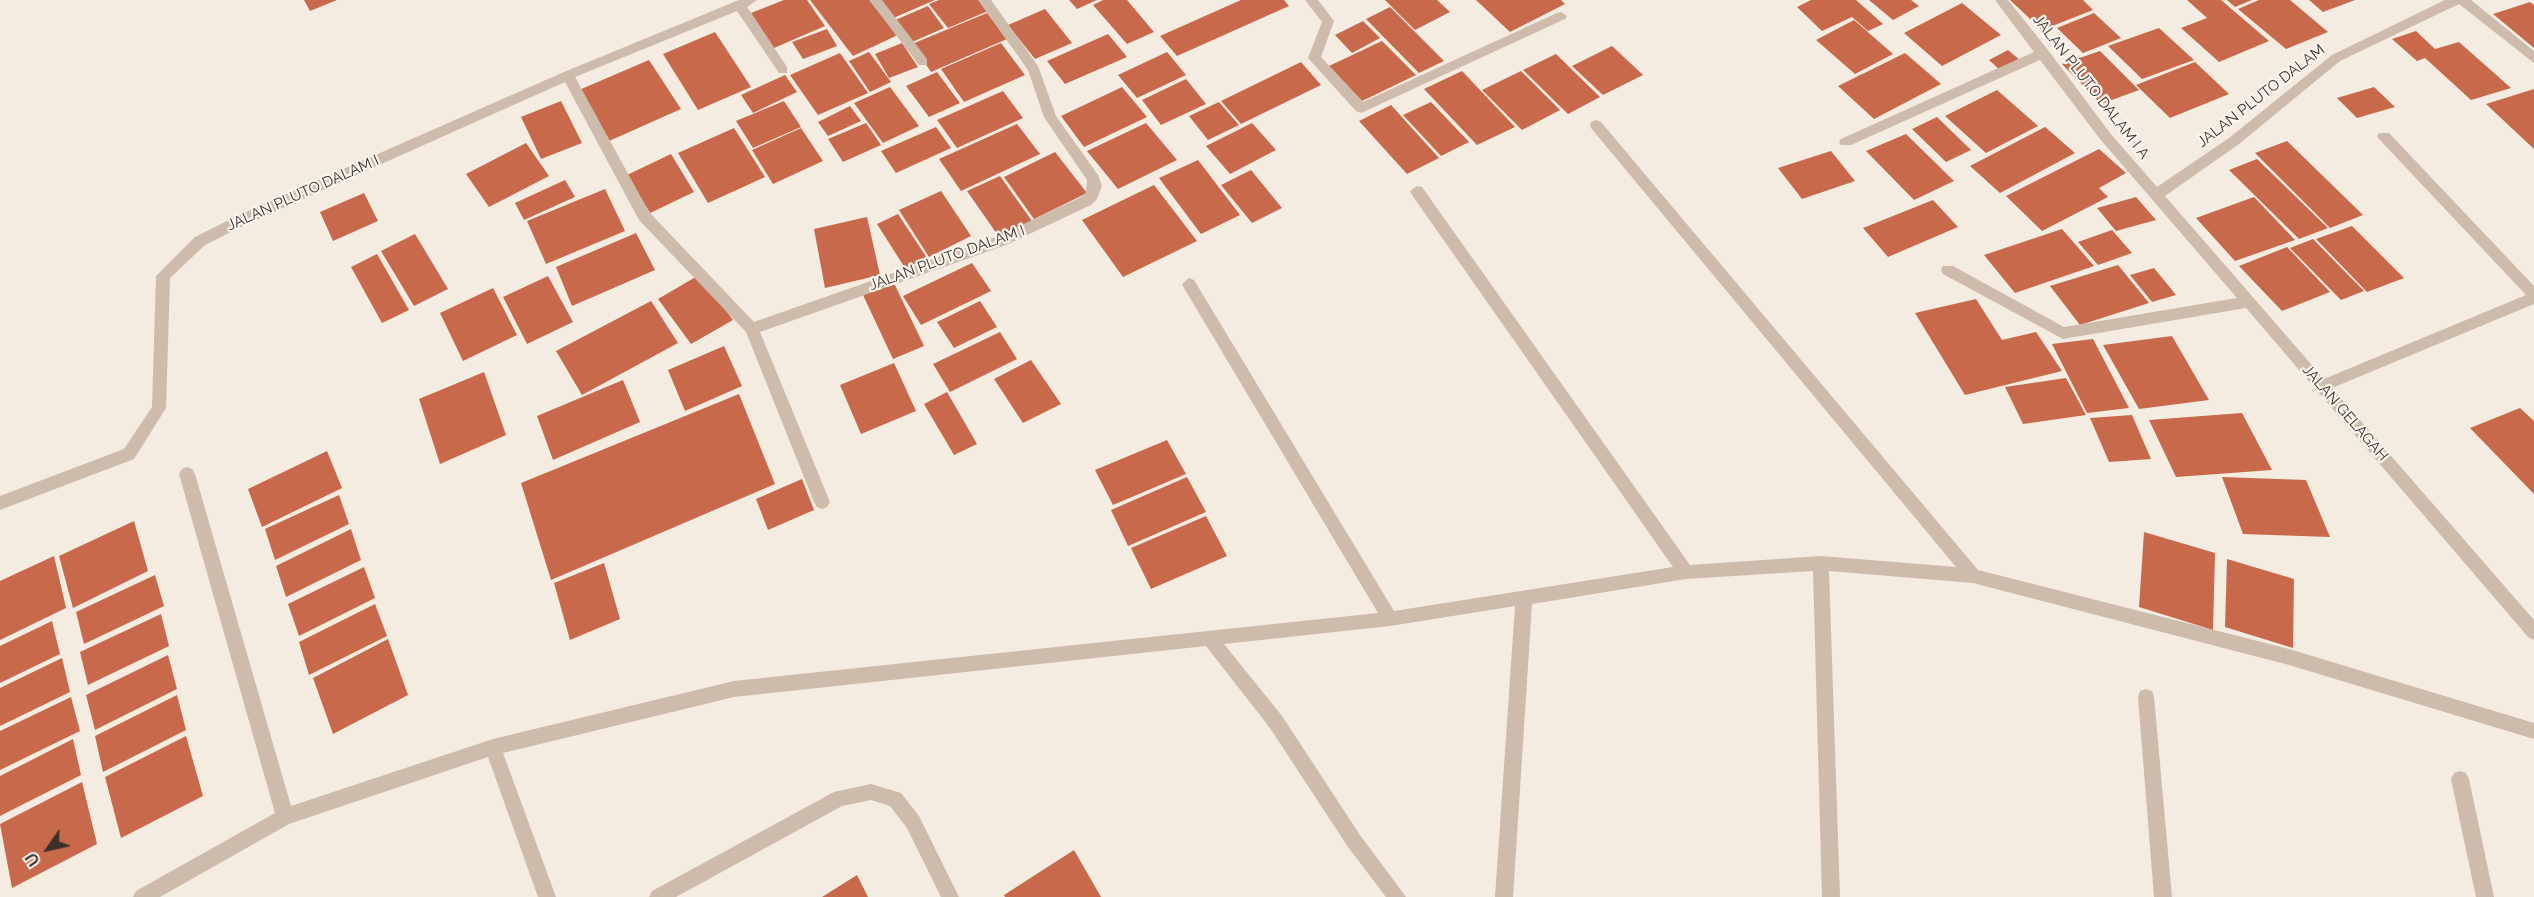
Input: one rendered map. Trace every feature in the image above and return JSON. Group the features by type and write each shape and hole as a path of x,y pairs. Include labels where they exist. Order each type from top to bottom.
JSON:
{"street":[{"path":"875,0 923,62"},
{"name":"JALAN PLUTO DALAM I","path":"752,329 1001,241 1086,201 1092,195 1095,186 1093,179 1050,117 1034,69 984,0"},
{"path":"1311,0 1328,21 1314,58 1361,108 1561,16"},
{"name":"JALAN PLUTO DALAM I A","path":"2001,0 2044,53 2105,136 2157,194"},
{"name":"JALAN PLUTO DALAM","path":"2157,194 2234,141 2336,58 2435,3 2456,0"},
{"path":"2463,0 2534,58"},
{"path":"745,2 783,70"},
{"name":"JALAN PLUTO DALAM I","path":"0,503 129,454 159,408 163,276 200,242 244,219 568,75 745,2"},
{"path":"1846,142 2044,53"},
{"path":"568,75 644,216 752,329 822,502"},
{"path":"1596,125 1973,576"},
{"path":"2322,386 2534,296 2384,136"},
{"path":"1417,191 1686,572"},
{"name":"JALAN GELAGAH","path":"2157,194 2534,632"},
{"path":"1948,270 2063,333 2250,302"},
{"path":"1189,284 1390,619"},
{"path":"187,474 285,817"},
{"path":"1821,562 1831,897"},
{"path":"142,897 285,817 493,747 734,689 1390,619 1686,572 1821,562 1973,576 2289,657 2534,731"},
{"path":"1504,897 1524,597"},
{"path":"1209,638 1276,722 1354,841 1397,897"},
{"path":"2146,697 2163,897"},
{"path":"493,747 547,897"},
{"path":"2460,779 2484,897"},
{"path":"658,897 840,798 871,792 895,799 913,822 950,897"}],"building":[{"path":"304,0 337,0 310,11"},
{"path":"784,0 807,0 825,26 774,48 751,13"},
{"path":"810,0 873,0 900,34 853,56"},
{"path":"877,0 935,0 891,19"},
{"path":"939,0 979,0 988,11 948,28 929,4"},
{"path":"1069,0 1097,0 1077,9"},
{"path":"1103,0 1127,0 1154,32 1127,44 1093,5"},
{"path":"1241,0 1284,0 1289,6 1177,56 1160,36"},
{"path":"1385,0 1437,0 1450,12 1415,30"},
{"path":"1476,0 1561,0 1565,4 1510,32"},
{"path":"1811,0 1856,0 1883,24 1868,31 1852,17 1822,31 1797,7"},
{"path":"1869,0 1911,0 1919,6 1893,20"},
{"path":"2010,0 2083,0 2093,10 2042,30"},
{"path":"2187,0 2221,0 2269,41 2219,62 2181,28 2207,18"},
{"path":"2227,0 2252,0 2235,7"},
{"path":"2259,0 2290,0 2328,32 2286,49 2238,9"},
{"path":"2309,0 2355,0 2323,12"},
{"path":"2530,2 2534,5 2534,48 2493,14"},
{"path":"1962,3 2001,35 1942,66 1904,33"},
{"path":"928,6 944,28 910,43 893,21"},
{"path":"1390,7 1444,61 1419,73 1366,19"},
{"path":"1045,9 1072,43 1035,59 1008,25"},
{"path":"987,13 1007,39 931,72 912,44"},
{"path":"2094,13 2121,38 2083,53 2057,28"},
{"path":"1854,20 1893,54 1855,74 1816,40"},
{"path":"1363,21 1380,38 1352,53 1335,35"},
{"path":"2159,28 2194,60 2142,79 2108,46"},
{"path":"827,29 837,46 803,59 792,42"},
{"path":"2416,31 2435,49 2459,42 2511,88 2471,100 2425,58 2417,61 2392,39"},
{"path":"715,32 751,87 698,110 663,54"},
{"path":"1108,34 1127,57 1065,84 1047,61"},
{"path":"1382,41 1416,75 1362,101 1329,66"},
{"path":"902,43 918,67 889,78 875,54"},
{"path":"1001,43 1025,75 964,102 941,69"},
{"path":"1612,46 1643,75 1603,95 1572,66"},
{"path":"2008,50 2021,61 2001,71 1989,60"},
{"path":"2100,51 2139,90 2101,104 2062,64"},
{"path":"869,52 891,82 870,92 849,61"},
{"path":"1167,52 1186,75 1137,98 1118,75"},
{"path":"840,53 868,93 818,115 790,75"},
{"path":"1905,53 1941,84 1874,119 1838,86"},
{"path":"1556,54 1600,97 1568,114 1523,70"},
{"path":"649,60 681,109 609,141 579,90"},
{"path":"1301,62 1321,85 1241,124 1221,101"},
{"path":"2195,62 2229,94 2170,118 2136,85"},
{"path":"1462,71 1515,127 1477,145 1424,89"},
{"path":"1521,71 1560,110 1522,130 1482,90"},
{"path":"937,72 960,103 929,117 906,86"},
{"path":"785,75 797,92 753,113 741,95"},
{"path":"1186,79 1206,104 1161,125 1142,100"},
{"path":"890,87 919,126 883,143 854,103"},
{"path":"1122,87 1147,117 1084,147 1061,116"},
{"path":"2374,87 2395,107 2357,118 2337,98"},
{"path":"2534,89 2534,149 2486,104"},
{"path":"1997,90 2038,126 1986,153 1945,116"},
{"path":"1003,91 1023,118 957,148 937,120"},
{"path":"561,101 582,143 541,159 521,117"},
{"path":"784,101 801,127 753,148 736,121"},
{"path":"1219,102 1239,125 1208,140 1189,116"},
{"path":"1431,102 1469,142 1441,156 1403,115"},
{"path":"1391,105 1439,158 1407,174 1359,121"},
{"path":"850,106 861,121 828,136 818,122"},
{"path":"1937,117 1971,150 1946,162 1912,129"},
{"path":"866,123 881,145 843,162 828,139"},
{"path":"1146,123 1177,160 1118,189 1087,151"},
{"path":"1252,123 1276,150 1230,174 1206,146"},
{"path":"1017,124 1040,154 961,191 939,159"},
{"path":"936,127 951,148 896,173 881,151"},
{"path":"2045,127 2075,153 2000,193 1970,166"},
{"path":"734,128 765,177 708,203 678,153"},
{"path":"801,128 823,161 773,184 752,150"},
{"path":"1906,134 1954,181 1914,200 1866,151"},
{"path":"2287,141 2363,215 2330,228 2255,153"},
{"path":"526,143 549,176 489,207 466,174"},
{"path":"2099,149 2126,173 2099,188 2108,197 2042,231 2006,196"},
{"path":"1831,151 1855,181 1802,199 1778,168"},
{"path":"1055,152 1087,193 1034,219 1004,177"},
{"path":"671,154 694,192 650,213 627,175"},
{"path":"2257,159 2328,228 2299,239 2229,170"},
{"path":"1198,160 1240,215 1201,234 1159,178"},
{"path":"1251,170 1282,208 1252,223 1221,185"},
{"path":"1000,176 1032,221 999,237 967,191"},
{"path":"565,180 575,197 524,220 515,203"},
{"path":"1154,185 1197,241 1123,277 1082,220"},
{"path":"605,189 625,231 546,264 527,221"},
{"path":"941,191 971,236 929,257 899,210"},
{"path":"364,193 378,221 333,241 320,212"},
{"path":"2136,197 2156,220 2116,231 2097,208"},
{"path":"2254,197 2295,240 2235,261 2196,218"},
{"path":"1933,200 1958,227 1888,257 1863,228"},
{"path":"898,214 927,258 905,268 877,224"},
{"path":"867,217 880,275 825,288 814,229"},
{"path":"2352,226 2404,278 2367,292 2316,239"},
{"path":"2062,229 2094,266 2015,293 1984,255"},
{"path":"2112,230 2132,253 2098,265 2078,242"},
{"path":"636,233 655,270 572,306 556,267"},
{"path":"415,234 448,289 414,306 381,251"},
{"path":"2313,239 2364,291 2341,300 2290,248"},
{"path":"2287,247 2330,292 2282,311 2239,266"},
{"path":"377,254 409,310 382,323 351,267"},
{"path":"972,263 991,291 921,325 903,296"},
{"path":"2118,265 2149,303 2080,325 2050,286"},
{"path":"2154,268 2176,295 2152,302 2130,275"},
{"path":"699,275 733,320 691,344 658,299"},
{"path":"548,276 573,322 527,344 503,297"},
{"path":"894,283 924,346 893,359 863,295"},
{"path":"493,288 517,335 463,361 440,313"},
{"path":"1976,299 2002,340 2036,332 2062,371 1965,395 1915,313"},
{"path":"651,301 678,343 582,395 556,351"},
{"path":"980,301 997,327 954,348 937,322"},
{"path":"1000,332 1017,359 950,392 933,364"},
{"path":"2172,336 2209,400 2139,409 2103,345"},
{"path":"2093,339 2129,408 2087,413 2052,344"},
{"path":"724,346 742,386 685,411 668,370"},
{"path":"1031,360 1061,404 1023,423 994,379"},
{"path":"894,363 916,411 861,434 840,385"},
{"path":"484,372 506,435 440,464 419,399"},
{"path":"2066,378 2086,415 2023,424 2005,387"},
{"path":"623,380 640,422 553,460 537,416"},
{"path":"947,392 977,444 954,455 924,404"},
{"path":"739,394 775,484 551,580 521,483"},
{"path":"2520,408 2534,421 2534,494 2470,428"},
{"path":"2242,413 2272,470 2176,477 2149,420"},
{"path":"2132,415 2151,459 2109,462 2090,418"},
{"path":"1167,440 1186,474 1113,505 1095,470"},
{"path":"327,451 342,488 262,527 248,489"},
{"path":"1187,477 1206,512 1128,546 1111,510"},
{"path":"2222,477 2306,480 2330,537 2243,534"},
{"path":"802,479 814,510 768,530 756,499"},
{"path":"339,495 349,524 275,560 265,529"},
{"path":"1206,516 1227,556 1151,589 1131,548"},
{"path":"134,521 148,571 73,608 59,556"},
{"path":"351,529 361,560 286,597 276,566"},
{"path":"2144,532 2215,553 2213,630 2139,607"},
{"path":"54,556 66,608 0,640 0,581"},
{"path":"2227,559 2294,579 2293,648 2225,627"},
{"path":"604,563 620,619 570,640 554,583"},
{"path":"364,567 375,598 299,636 288,604"},
{"path":"155,575 164,606 84,644 76,612"},
{"path":"375,604 387,636 309,675 299,642"},
{"path":"161,614 169,646 88,685 80,652"},
{"path":"52,621 60,654 0,683 0,646"},
{"path":"388,639 408,695 333,734 313,678"},
{"path":"168,655 177,689 95,730 86,695"},
{"path":"62,658 70,692 0,726 0,688"},
{"path":"177,695 186,730 103,772 95,736"},
{"path":"71,697 80,731 0,770 0,731"},
{"path":"186,736 203,796 121,838 105,777"},
{"path":"73,739 81,775 0,816 0,776"},
{"path":"82,782 97,844 12,888 0,824"},
{"path":"1074,850 1101,897 1005,897 1004,895"},
{"path":"857,875 868,897 822,897"}]}
